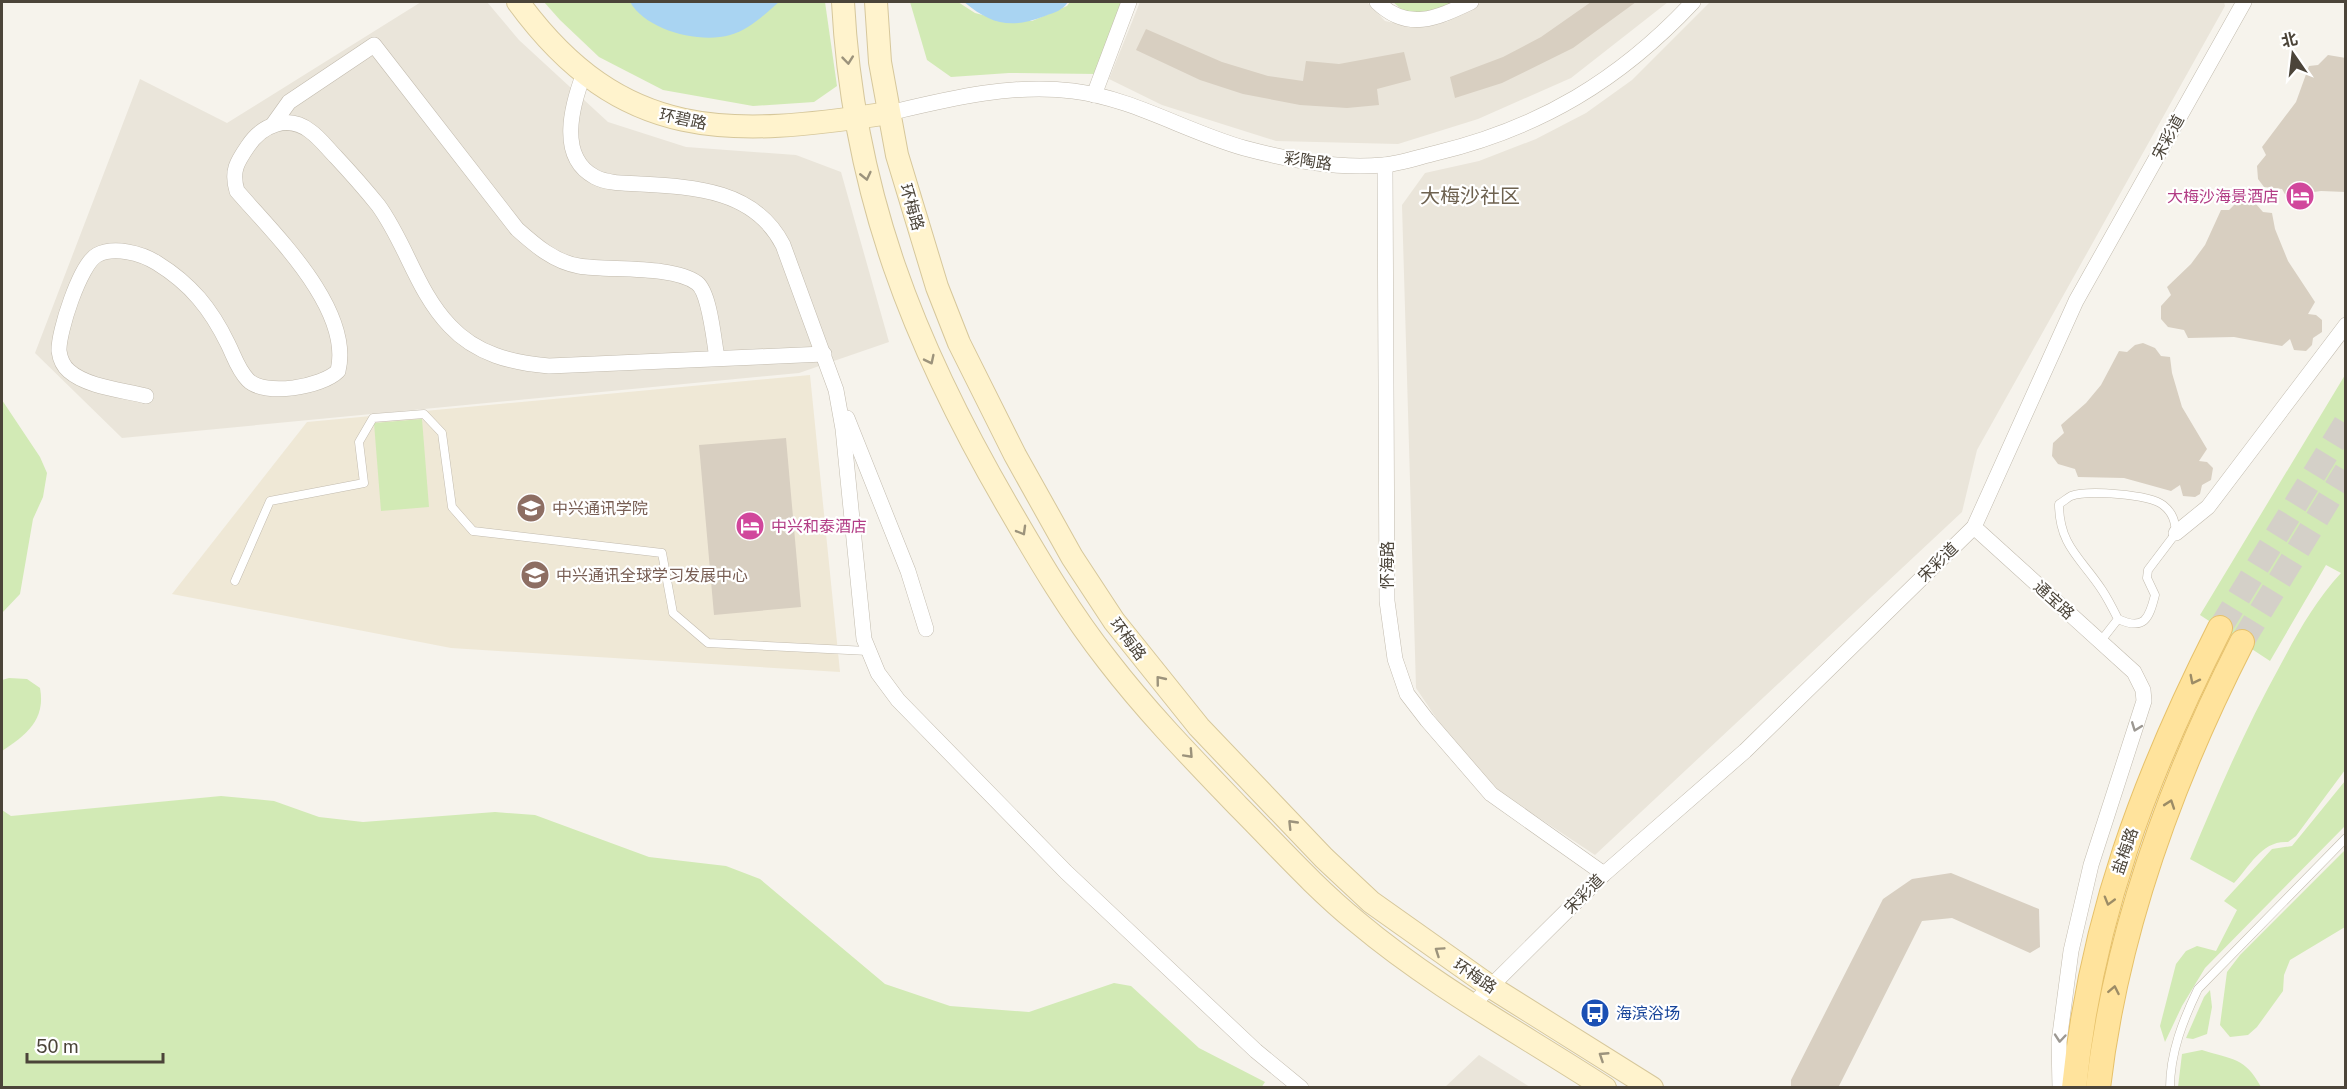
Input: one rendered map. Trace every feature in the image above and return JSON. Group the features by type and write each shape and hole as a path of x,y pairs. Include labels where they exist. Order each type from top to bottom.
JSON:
{"main road":[{"name":"环碧路","path":"518,2 545,36 584,73 642,109 675,119 707,125 773,128 889,113"},
{"name":"环梅路","path":"843,2 855,118 878,220 924,347 984,465 1080,623 1107,661 1160,723 1308,877 1380,940 1424,973 1605,1088"},
{"name":"环梅路","path":"876,2 880,62 897,155 918,230 959,343 1041,503 1114,621 1200,727 1352,885 1411,932 1491,987 1652,1088"},
{"name":"盐梅路","path":"2074,1088 2094,955 2117,871 2149,780 2183,701 2220,628"},
{"name":"盐梅路","path":"2098,1088 2103,1048 2120,960 2146,877 2175,790 2208,709 2242,642"}],"street":[{"path":"1094,95 1129,2"},
{"path":"1377,2 1388,12 1410,20 1439,17 1471,2"},
{"name":"彩陶路","path":"889,113 1019,90 1057,89 1115,100 1225,143 1272,156 1336,165 1385,165 1474,144 1530,123 1582,96 1617,72 1693,2"},
{"name":"宋彩道","path":"1473,1004 1604,874 1745,752 1974,527 2076,301 2244,2"},
{"path":"146,396 91,382 69,372 62,362 59,349 75,287 84,268 96,255 116,249 156,262 200,298 207,305 240,369 250,382 273,389 318,384 338,371 341,357 335,330 319,294 290,249 237,191 233,177 236,163 258,132 274,123 289,102 374,45 517,228 542,250 579,266 652,270 698,284 705,294 717,358"},
{"path":"584,73 571,122 572,144 580,163 596,177 605,180 687,187 716,192 738,201 760,216 771,226 783,245 836,390 908,571 926,629"},
{"path":"274,123 292,124 309,130 344,166 378,206 428,298 450,327 481,349 519,363 549,366 824,354"},
{"name":"怀海路","path":"1385,165 1387,601 1395,659 1407,694 1491,794 1604,874"},
{"path":"2176,533 2208,507 2346,324"},
{"path":"836,390 843,429 864,639 878,673 898,700 1066,872 1256,1051 1301,1088"},
{"name":"通宝路","path":"1974,527 2134,672 2143,690 2144,701 2091,865 2071,951 2059,1042 2060,1088"}],"lane":[{"path":"235,581 270,501 364,483 359,442 373,418 424,414 442,433 452,507 472,531 662,553 672,613 708,643 868,651"},
{"path":"2106,494 2136,497 2162,504 2174,518 2176,533 2148,570 2147,578 2155,595 2150,615 2141,623 2131,625 2118,619 2103,591 2082,566 2063,536 2059,504 2071,496 2106,494"},
{"path":"2100,642 2118,619"},
{"path":"2170,1088 2176,1045 2186,1014 2198,989 2346,838"}],"shaded area":[{"path":"421,2 487,2 519,40 608,122 686,147 796,155 841,172 889,342 799,373 122,438 35,353 140,79 227,123"},
{"path":"1140,2 1367,2 1385,21 1408,26 1447,22 1482,2 1668,2 1571,78 1478,119 1398,144 1276,141 1162,105 1109,79"},
{"path":"1710,2 2224,2 2225,6 1977,450 1962,512 1595,855 1506,796 1475,770 1451,740 1416,688 1402,205 1425,173 1479,161 1536,139 1586,113 1632,80"},
{"name":"中兴通讯学院","path":"810,375 840,672 451,648 172,594 307,422"},
{"path":"1479,1055 1530,1087 1445,1087"}],"green space":[{"path":"544,2 825,2 837,86 814,102 753,106 663,90 599,57"},
{"path":"910,2 958,2 975,13 1006,21 1032,21 1067,6 1070,2 1123,2 1097,74 1009,73 951,77 927,60"},
{"path":"1393,2 1458,2 1426,13 1407,14"},
{"path":"2345,375 2345,770 2296,836 2288,842 2271,845 2257,855 2234,883 2190,859 2233,760 2268,688 2308,617 2323,594 2341,573 2326,565 2270,661 2200,615"},
{"path":"2,400 40,457 47,473 43,497 33,519 20,594 2,613"},
{"path":"422,419 429,507 381,511 374,423"},
{"path":"27,679 40,688 41,699 37,718 32,726 2,751 2,680"},
{"path":"2345,781 2345,826 2205,968 2182,1006 2165,1042 2160,1026 2176,964 2186,951 2197,946 2216,951 2237,910 2224,901 2272,849 2292,846"},
{"path":"221,796 274,801 319,817 363,822 495,812 535,815 649,857 726,866 760,879 885,984 950,1006 1029,1012 1114,983 1131,986 1199,1048 1265,1082 1261,1088 2,1087 2,810 11,816"},
{"path":"2345,850 2345,927 2290,960 2284,975 2283,991 2257,1027 2248,1035 2230,1037 2220,1025 2227,972 2240,955"},
{"path":"2210,990 2212,1007 2207,1034 2193,1039 2186,1038 2204,997"},
{"path":"2202,1050 2237,1061 2249,1070 2261,1087 2178,1087 2182,1054"}],"water":[{"path":"630,2 779,2 737,33 704,38 660,27 638,12"},
{"path":"964,2 1068,2 1061,9 1052,13 1022,23 1012,23 993,20"}],"building":[{"path":"1591,2 1636,2 1573,48 1502,83 1455,98 1450,77 1503,57 1541,37"},
{"path":"1146,29 1222,62 1268,76 1303,81 1306,61 1339,64 1404,52 1411,80 1377,89 1379,105 1347,108 1300,105 1243,94 1200,80 1136,50"},
{"path":"2328,55 2346,58 2346,192 2321,191 2286,196 2282,189 2264,187 2258,179 2257,166 2266,155 2262,147 2296,102 2309,66 2318,65"},
{"path":"2245,200 2256,204 2263,212 2272,213 2275,229 2288,261 2315,302 2308,314 2316,315 2322,320 2322,332 2313,338 2312,345 2306,351 2294,350 2290,339 2282,346 2234,337 2188,338 2184,330 2168,327 2161,319 2161,306 2171,295 2167,287 2191,264 2205,245 2221,210 2229,210 2236,203"},
{"path":"2143,343 2155,348 2161,356 2170,357 2182,407 2207,449 2199,461 2207,462 2213,468 2211,480 2202,485 2200,494 2195,497 2183,496 2180,485 2171,491 2124,478 2078,477 2075,469 2058,464 2052,456 2053,443 2064,433 2061,425 2086,403 2101,385 2119,351 2127,352 2135,345"},
{"name":"中兴和泰酒店","path":"786,438 801,607 714,615 699,445"},
{"path":"1951,873 2039,909 2040,947 2030,953 1952,918 1922,921 1838,1088 1791,1088 1791,1080 1883,899 1912,879"}],"tunnel":[{"path":"2220,628 2346,422"},
{"path":"2242,642 2346,471"}],"place":[{"name":"大梅沙海景酒店","path":"2300,196"},
{"name":"中兴通讯学院","path":"531,508"},
{"name":"中兴和泰酒店","path":"750,526"},
{"name":"中兴通讯全球学习发展中心","path":"535,575"},
{"name":"海滨浴场","path":"1595,1013"}],"district":[{"name":"大梅沙社区","path":"1470,196"}]}
